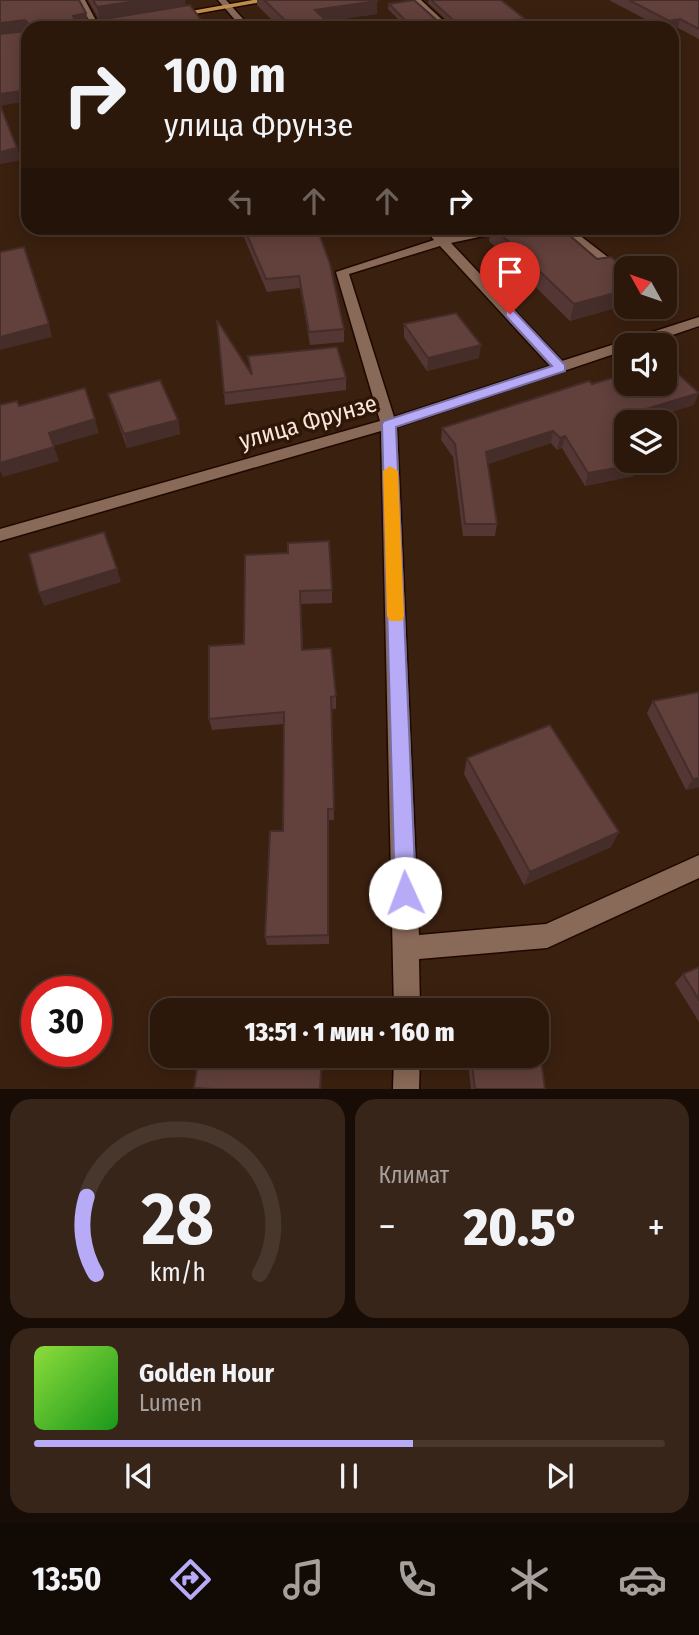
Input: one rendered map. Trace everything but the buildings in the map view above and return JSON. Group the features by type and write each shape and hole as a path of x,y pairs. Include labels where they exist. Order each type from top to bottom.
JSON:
{"main road":[{"path":"160,16 225,3 269,0"}],"street":[{"path":"81,0 91,21"},
{"path":"416,0 439,21"},
{"path":"225,3 241,21"},
{"path":"437,235 560,368"},
{"path":"407,998 389,424 342,272 471,235"},
{"path":"572,235 614,267"},
{"name":"улица Фрунзе","path":"663,333 699,321"},
{"name":"улица Фрунзе","path":"0,535 389,424 614,349"},
{"path":"407,948 547,936 699,866"},
{"path":"406,1089 407,1068"}],"slow traffic":[{"path":"390,471 396,616"}],"route":[{"path":"405,893 389,424 560,368 510,314"}]}
